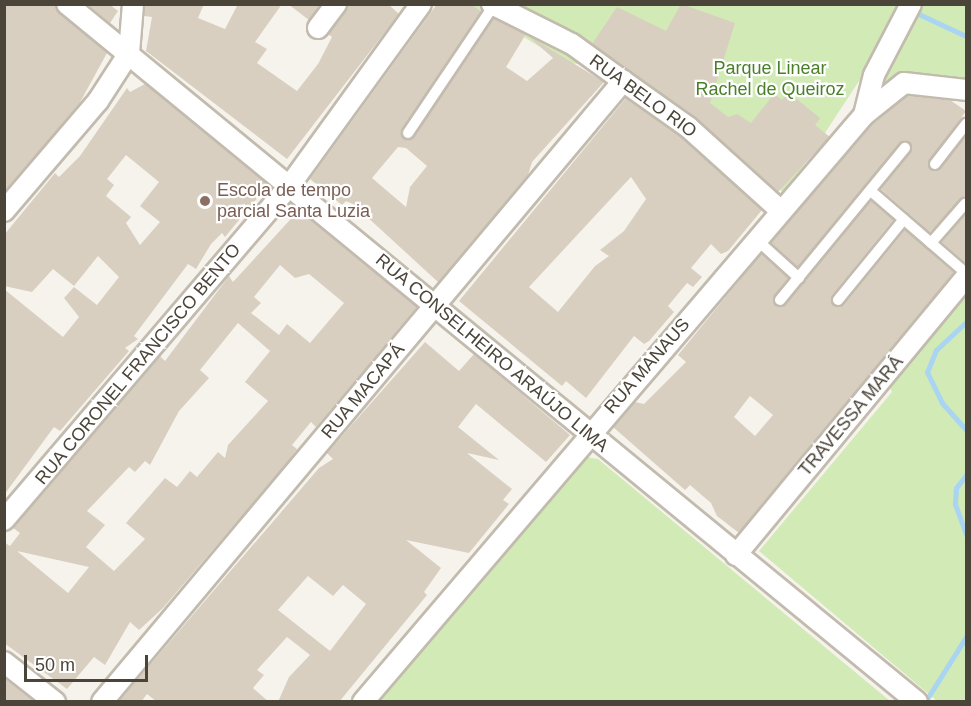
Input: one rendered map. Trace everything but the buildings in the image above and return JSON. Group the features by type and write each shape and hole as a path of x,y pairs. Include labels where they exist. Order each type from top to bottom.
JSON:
{"street":[{"name":"RUA CONSELHEIRO ARAÚJO LIMA","path":"67,4 917,702"},
{"path":"4,211 99,101 129,53 133,4"},
{"path":"318,28 336,4"},
{"name":"RUA CORONEL FRANCISCO BENTO","path":"4,520 290,185 421,4"},
{"path":"864,115 874,75 911,4"},
{"name":"RUA BELO RIO","path":"493,5 572,44 688,127 780,210"},
{"name":"RUA MACAPÁ","path":"102,702 623,81"},
{"name":"RUA MANAUS","path":"363,702 780,210 864,115 904,83 966,90"},
{"name":"TRAVESSA MARÁ","path":"736,555 966,275"},
{"path":"4,662 55,702"}],"lane":[{"path":"408,134 493,5"},
{"path":"935,164 966,124"},
{"path":"780,300 872,192 905,148"},
{"path":"872,192 966,275"},
{"path":"931,243 965,204"},
{"path":"838,300 904,219"},
{"path":"756,239 799,278"}],"green space":[{"name":"Parque Linear Rachel de Queiroz","path":"472,5 966,5 966,97 859,81 785,194 682,105 616,67 566,63"},
{"path":"966,289 966,701 937,701 759,551 892,392 888,384"},
{"path":"586,457 598,459 890,701 380,701"}],"waterway":[{"path":"897,4 966,36"},
{"path":"966,322 936,350 927,372 942,403 966,430"},
{"path":"966,475 956,488 955,504 966,535"},
{"path":"925,702 966,637"}],"place":[{"name":"Escola de tempo parcial Santa Luzia","path":"205,201"}]}
